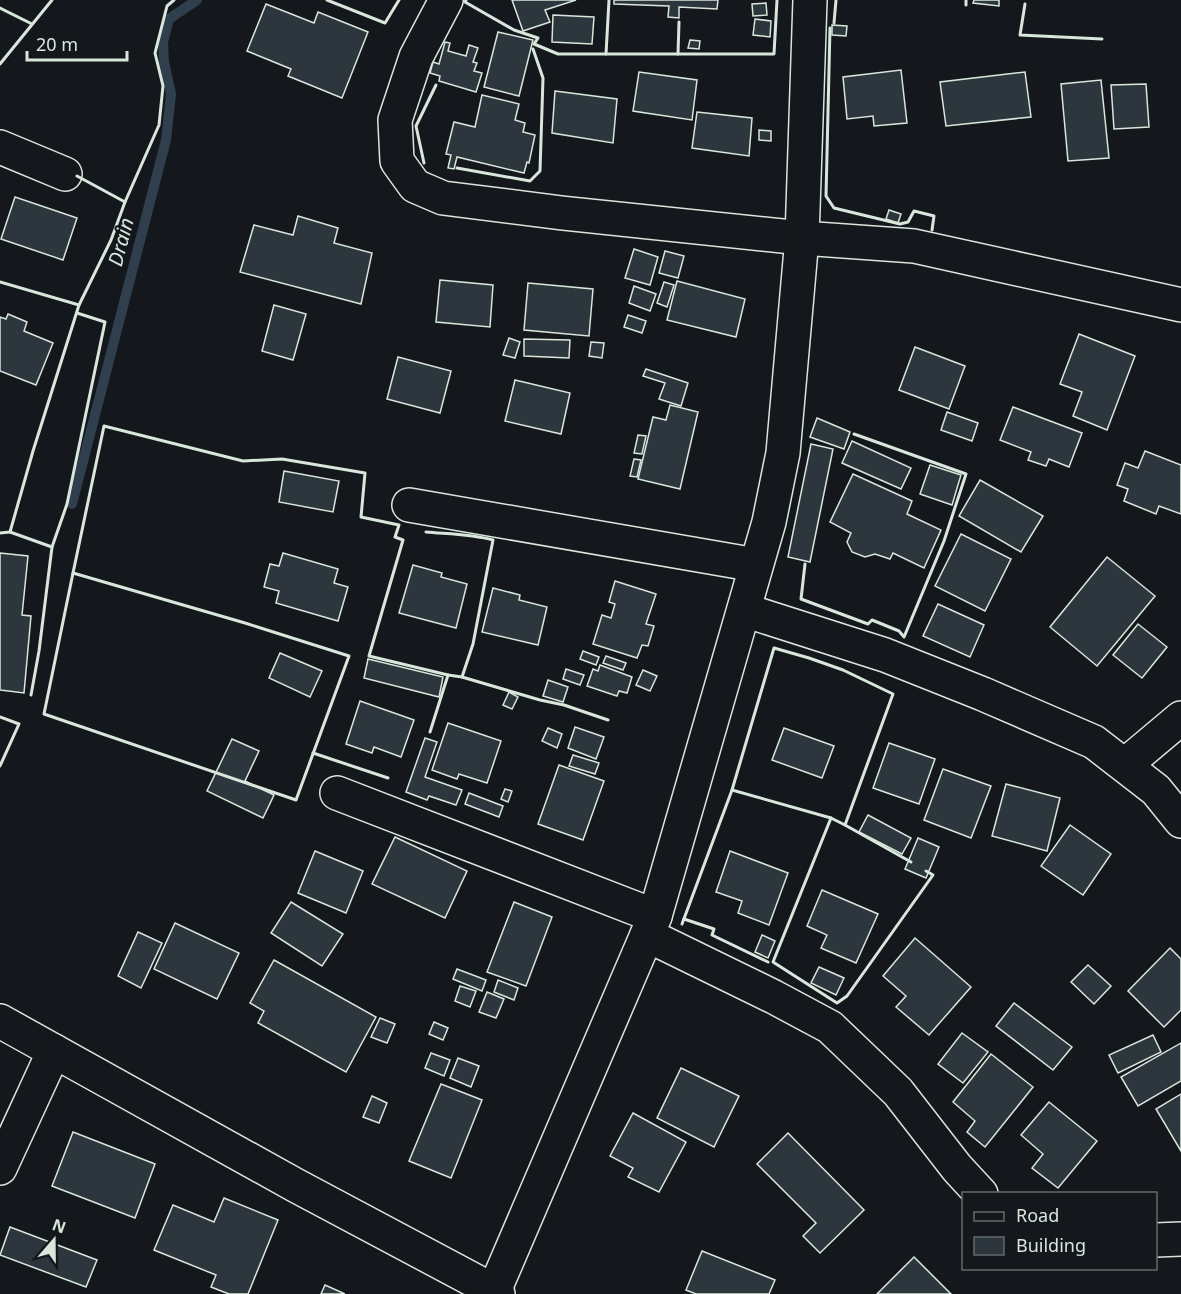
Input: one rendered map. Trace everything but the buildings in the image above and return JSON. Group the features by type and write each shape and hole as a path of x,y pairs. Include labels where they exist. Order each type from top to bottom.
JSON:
{"street":[{"path":"446,0 416,57 396,120 397,161 415,186 443,198 802,238 914,246 1181,305"},
{"path":"0,1021 295,1185 496,1292 651,926 769,522 783,453 802,238 810,0"},
{"path":"0,147 65,174"},
{"path":"409,505 756,565"},
{"path":"744,610 885,655 1094,742 1156,790 1181,821"},
{"path":"1125,765 1181,718"},
{"path":"337,793 651,926 830,1027 898,1092 957,1168 979,1192"},
{"path":"0,1168 54,1051"},
{"path":"1157,1240 1181,1239"}],"waterway":[{"name":"Drain","path":"72,504 166,140 171,94 164,62 163,42 169,19 197,0"}],"wall":[{"path":"0,64 52,0"},
{"path":"125,202 159,125 163,86 155,53 167,6 174,0"},
{"path":"327,0 385,23 399,0"},
{"path":"466,0 465,2 514,30 538,38 534,44 558,54 606,54 609,0"},
{"path":"606,54 774,54 777,0"},
{"path":"834,23 836,0"},
{"path":"966,0 966,5"},
{"path":"1025,4 1020,35 1102,39"},
{"path":"0,8 32,24"},
{"path":"678,54 679,22"},
{"path":"830,28 826,196 834,208 900,224 908,222 914,211 934,216 932,230"},
{"path":"457,168 530,181 540,171 543,78 533,49"},
{"path":"424,163 416,126 436,85"},
{"path":"77,176 125,202 111,240 79,305"},
{"path":"0,282 79,305 10,532 52,547 31,695"},
{"path":"52,547 67,504 105,322 77,313"},
{"path":"73,573 104,426 243,461 282,459 365,473 361,517 399,525 395,537 403,540 369,656 448,675 430,732"},
{"path":"805,564 801,599 868,624 872,620 899,631 904,637 944,541 966,474 854,434"},
{"path":"0,533 10,532"},
{"path":"426,532 468,535 493,540 473,644 462,677"},
{"path":"73,573 349,656 296,800 44,714 73,573"},
{"path":"774,648 843,670 893,694 845,825 831,818 732,790 774,648"},
{"path":"448,675 564,705 608,720"},
{"path":"0,717 19,724 0,766"},
{"path":"313,753 388,778"},
{"path":"682,924 732,790"},
{"path":"831,818 773,962 837,1003 847,996 933,875 926,871"},
{"path":"845,825 911,862"},
{"path":"684,919 714,929 712,935 768,962"}]}
